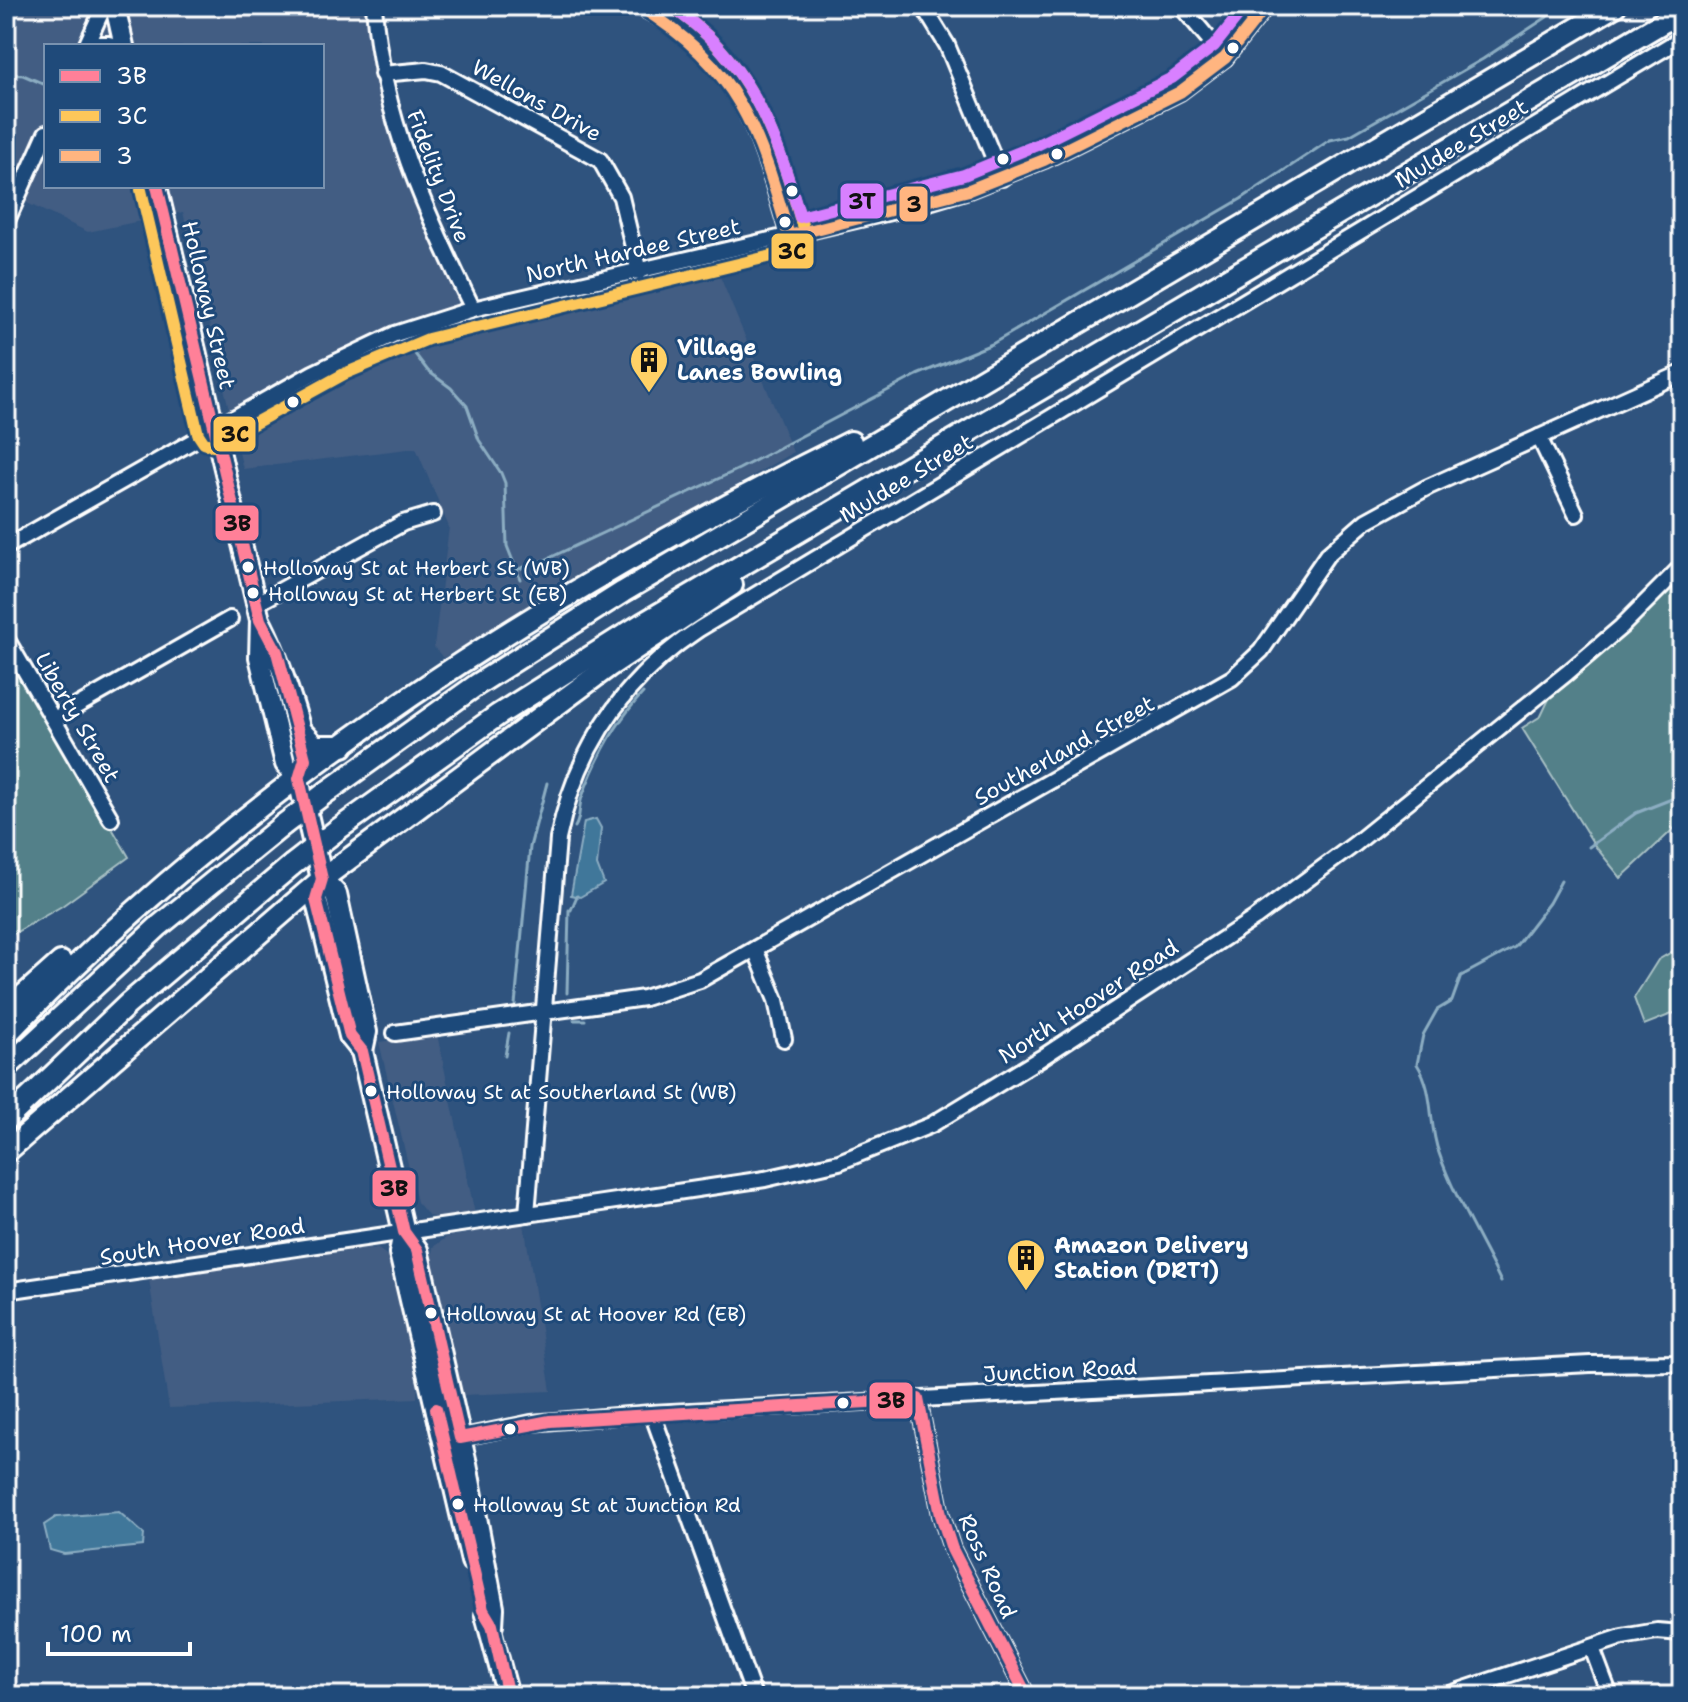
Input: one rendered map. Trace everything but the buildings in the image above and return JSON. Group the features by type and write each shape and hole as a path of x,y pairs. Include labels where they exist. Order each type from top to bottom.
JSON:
{"highway":[{"path":"6,1068 137,946 283,825 549,638 970,385 1615,6"},
{"path":"6,1120 139,994 292,865 407,778 569,669 818,519 1682,11"},
{"path":"6,1035 159,888 226,832 511,629 608,570 834,450 970,385"},
{"path":"6,1152 322,879 608,667 772,559 818,519"},
{"path":"298,728 315,746 343,746"},
{"name":"Holloway Street","path":"299,779 322,879 316,899 350,1036 362,1051"},
{"name":"Holloway Street","path":"322,879 336,894 342,920 366,1032 362,1051 404,1232 417,1250 483,1610 492,1625 508,1696"},
{"path":"6,1011 91,937 159,888"},
{"path":"278,918 298,912 323,926"}],"main road":[{"path":"115,6 124,44"},
{"name":"Holloway Street","path":"157,188 258,612 277,652 298,728 305,759 299,779"},
{"name":"Holloway Street","path":"258,612 259,657 285,764 299,779"}],"street":[{"path":"87,44 104,6"},
{"name":"Fidelity Drive","path":"374,6 382,74 409,172 473,309"},
{"path":"639,6 682,31 702,49 740,96 760,138 789,236"},
{"path":"923,6 947,45 1002,178"},
{"path":"1181,6 1225,58"},
{"name":"North Hardee Street","path":"6,547 368,346 473,309 916,206 1002,178 1170,98 1225,58 1266,6"},
{"name":"Muldee Street","path":"527,1214 555,857 572,785 606,718 626,692 661,658 699,629 1682,38"},
{"name":"Wellons Drive","path":"382,74 426,70 441,73 592,153 615,183 639,272"},
{"path":"6,223 44,138"},
{"name":"Southerland Street","path":"395,1033 668,992 755,949 1215,690 1251,663 1315,571 1355,529 1409,496 1682,373"},
{"path":"1539,437 1576,514"},
{"path":"258,612 403,523 433,514"},
{"name":"North Hoover Road","path":"404,1232 799,1173 861,1155 931,1125 1055,1049 1321,871 1567,673 1628,620 1682,566"},
{"path":"54,719 230,619"},
{"name":"Liberty Street","path":"6,638 111,819"},
{"path":"755,949 776,1000 784,1039"},
{"name":"South Hoover Road","path":"6,1291 404,1232"},
{"name":"Junction Road","path":"452,1440 531,1423 652,1413 1590,1364 1682,1363"},
{"name":"Ross Road","path":"918,1399 941,1515 952,1549 1027,1696"},
{"path":"652,1413 754,1696"},
{"path":"1444,1696 1476,1692 1639,1633 1682,1633"},
{"path":"1592,1648 1610,1696"}],"shaded area":[{"path":"6,6 365,6 375,72 403,176 474,317 714,262 793,452 443,658 434,647 449,527 416,448 243,469 183,212 88,232 6,193"},
{"path":"596,819 601,828 597,865 604,883 580,897 571,895 584,822"},
{"path":"437,1034 475,1214 439,1219 429,1216 417,1202 379,1042"},
{"path":"524,1224 551,1391 463,1395 431,1262 433,1247 447,1237"},
{"path":"378,1249 388,1256 418,1379 417,1398 169,1408 149,1279"},
{"path":"119,1512 144,1534 143,1546 64,1554 50,1550 44,1525 56,1517"}],"green space":[{"path":"1682,575 1682,821 1621,878 1595,846 1522,728 1541,716 1550,697"},
{"path":"6,649 129,857 62,906 6,938"},
{"path":"1682,946 1682,1010 1644,1025 1634,998 1658,960"}],"waterway":[{"path":"516,570 545,560 739,469 917,375 992,344 1241,199 1330,140 1349,136 1483,59 1547,17 1554,6"},
{"path":"6,74 23,75 44,84"},
{"path":"412,350 428,371 451,388 467,406 479,440 501,473 505,483 507,546 520,579"},
{"path":"575,827 582,797 600,755 615,729 643,693"},
{"path":"515,1005 530,847 547,783"},
{"path":"1589,847 1636,813 1682,795"},
{"path":"1501,1282 1445,1169 1436,1142 1429,1097 1417,1064 1423,1035 1437,1010 1452,1001 1461,976 1515,947 1549,903 1561,881"},
{"path":"571,910 577,896"},
{"path":"567,993 569,910"},
{"path":"574,1020 585,1020"},
{"path":"505,1056 509,1033"}],"transit line":[{"name":"3","path":"639,6 673,29 700,53 740,104 767,163 789,236 969,190 1044,160 1180,92 1225,58 1266,6"},
{"name":"3C","path":"141,190 198,434 204,443 213,446 344,374 428,339 796,250 804,243 804,232 784,166 758,105 742,76 722,50 669,6"},
{"name":"3T","path":"669,6 696,25 719,47 755,98 780,155 800,217 964,175 1037,145 1172,78 1214,46 1246,6"},
{"name":"3B","path":"157,188 260,620 277,652 305,759 299,779 322,879 316,899 350,1036 362,1051 404,1232 417,1250 460,1438 550,1421 918,1399 941,1515 952,1549 1027,1696"},
{"name":"3B","path":"436,1409 483,1610 492,1625 508,1696"}],"place":[{"name":"Village Lanes Bowling","path":"649,394"},
{"name":"Holloway St at Herbert St (WB)","path":"248,567"},
{"name":"Holloway St at Herbert St (EB)","path":"253,593"},
{"name":"Holloway St at Southerland St (WB)","path":"371,1091"},
{"name":"Amazon Delivery Station (DRT1)","path":"1026,1292"},
{"name":"Holloway St at Hoover Rd (EB)","path":"431,1313"},
{"name":"Holloway St at Junction Rd","path":"458,1504"}]}
